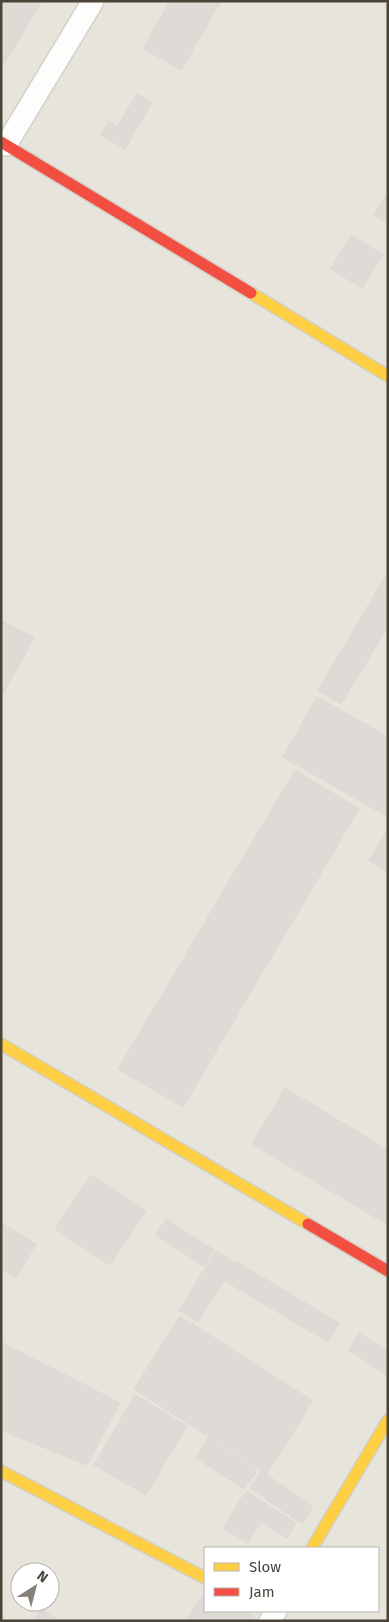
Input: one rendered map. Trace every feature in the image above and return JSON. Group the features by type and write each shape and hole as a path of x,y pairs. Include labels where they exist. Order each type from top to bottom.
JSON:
{"street":[{"path":"93,1 4,143 388,376"},
{"path":"1,1044 388,1271"},
{"path":"313,1547 388,1420"},
{"path":"1,1471 204,1577"}],"shaded area":[{"path":"1,1 388,1 388,1621 1,1621"}],"building":[{"path":"1,1 42,1 4,64 1,62"},
{"path":"170,1 221,1 181,70 143,48"},
{"path":"137,94 152,102 125,149 101,135 109,121 117,127"},
{"path":"388,191 388,223 374,215"},
{"path":"351,235 383,255 362,288 331,269"},
{"path":"388,572 388,626 341,704 318,690"},
{"path":"1,620 34,638 1,697"},
{"path":"317,697 388,737 388,817 283,757"},
{"path":"295,770 359,809 183,1107 118,1069"},
{"path":"388,829 388,872 369,860"},
{"path":"285,1088 388,1150 388,1225 252,1144"},
{"path":"91,1175 146,1211 110,1265 55,1229"},
{"path":"166,1219 214,1250 204,1266 156,1235"},
{"path":"1,1223 36,1244 16,1278 1,1269"},
{"path":"216,1251 235,1263 198,1322 179,1310"},
{"path":"237,1262 339,1323 328,1342 225,1281"},
{"path":"180,1316 313,1401 267,1474 134,1389"},
{"path":"359,1333 388,1352 388,1376 349,1350"},
{"path":"1,1342 120,1403 87,1465 1,1430"},
{"path":"135,1395 187,1426 146,1495 94,1465"},
{"path":"208,1438 257,1470 244,1489 196,1458"},
{"path":"261,1471 313,1506 302,1524 250,1488"},
{"path":"246,1491 296,1523 287,1538 261,1522 248,1543 223,1528"},
{"path":"204,1594 204,1612 249,1612 255,1616 252,1621 186,1621"},
{"path":"40,1612 46,1612 60,1621 34,1621"}],"traffic: slow":[{"path":"251,293 388,376"},
{"path":"1,1044 308,1224"},
{"path":"313,1547 388,1420"},
{"path":"1,1471 204,1577"}],"traffic: jam":[{"path":"1,142 251,293"},
{"path":"308,1224 388,1271"}]}
